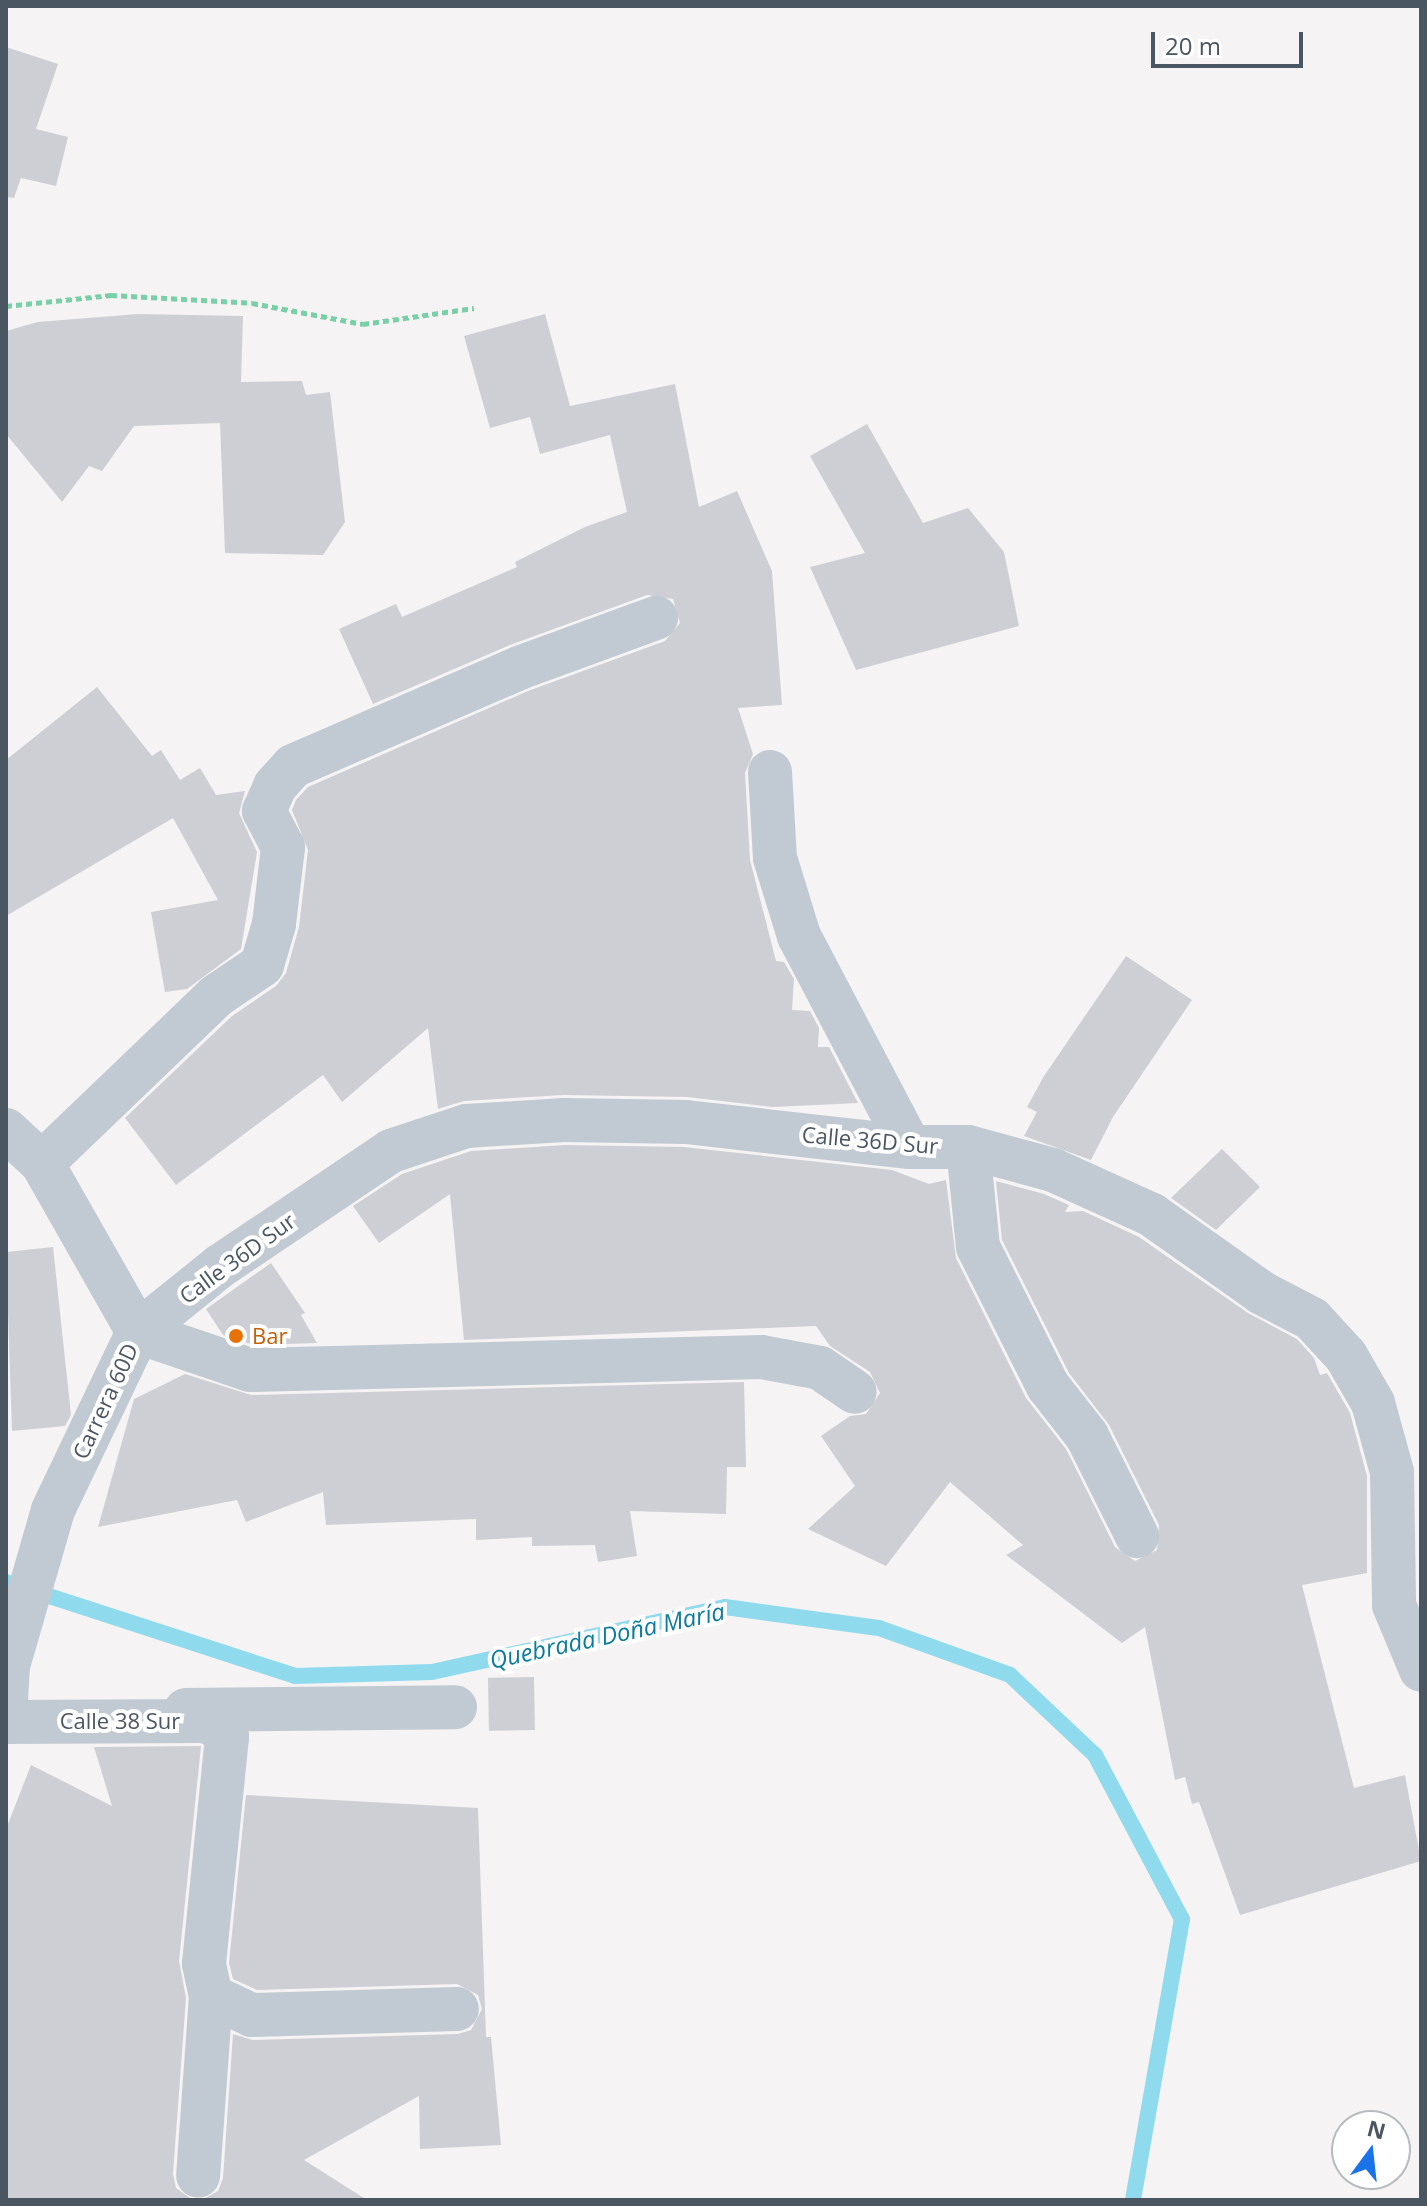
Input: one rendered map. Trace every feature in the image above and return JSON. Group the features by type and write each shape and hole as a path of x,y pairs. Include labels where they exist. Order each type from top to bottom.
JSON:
{"street":[{"path":"42,1163 216,996 262,965 274,924 283,847 264,811 275,786 293,766 505,673 656,618"},
{"path":"770,772 775,858 799,936 910,1147"},
{"name":"Calle 36D Sur","path":"138,1332 220,1266 391,1151 466,1126 564,1120 686,1122 910,1147 968,1147 1053,1170 1152,1215 1262,1293 1312,1319 1346,1356 1373,1403 1392,1472 1394,1605 1421,1670"},
{"name":"Carrera 60D","path":"6,1130 42,1163 138,1332 53,1510 7,1684"},
{"path":"968,1147 978,1247 1048,1386 1087,1436 1137,1536"},
{"path":"138,1332 250,1370 762,1357 820,1368 855,1392"},
{"path":"6,1712 455,1707"},
{"name":"Calle 38 Sur","path":"6,1722 202,1721 213,1723 227,1737 204,1964 211,1996"},
{"path":"198,2176 211,1996 252,2015 457,2009"}],"path":[{"path":"6,306 111,295 252,303 363,324 474,308"}],"building":[{"path":"6,47 58,64 36,129 68,137 56,186 21,178 14,198 6,197"},
{"path":"138,314 243,316 241,382 302,381 306,395 330,392 345,522 323,555 225,553 220,423 134,426 102,471 89,466 62,502 6,434 6,331 38,322"},
{"path":"545,314 570,406 675,384 699,507 737,491 772,571 782,705 738,708 753,754 745,773 750,860 776,961 784,962 794,979 792,1010 810,1011 819,1028 818,1047 829,1047 858,1103 773,1107 687,1097 564,1095 464,1101 438,1109 428,1028 342,1102 323,1075 176,1185 125,1118 232,1016 276,986 286,973 299,927 308,850 292,810 296,800 308,787 528,691 665,641 680,623 673,599 647,595 510,645 373,704 339,629 396,604 402,617 517,567 515,562 585,527 627,512 610,435 540,454 530,417 490,428 464,336"},
{"path":"867,424 923,523 968,508 1004,552 1019,626 856,670 810,567 865,553 810,456"},
{"path":"97,687 152,756 161,750 180,780 200,768 216,795 245,791 239,813 257,852 241,949 187,989 165,992 151,912 218,900 173,818 6,916 6,760"},
{"path":"1126,956 1192,1000 1113,1117 1091,1160 1024,1136 1037,1112 1027,1107 1044,1076"},
{"path":"565,1145 684,1147 892,1170 929,1184 946,1180 956,1258 1026,1398 1066,1449 1115,1547 1135,1561 1157,1550 1159,1525 1109,1425 1069,1373 1002,1240 996,1181 1044,1194 1069,1205 1065,1212 1083,1211 1139,1237 1248,1313 1297,1339 1314,1358 1320,1375 1327,1373 1350,1413 1367,1476 1367,1573 1302,1585 1354,1788 1405,1775 1421,1861 1240,1915 1199,1802 1192,1804 1185,1777 1175,1780 1145,1627 1122,1643 1006,1555 1023,1545 950,1482 886,1566 808,1529 855,1486 821,1436 850,1416 866,1414 880,1393 870,1372 830,1346 816,1326 464,1340 450,1194 379,1243 353,1206 402,1174 471,1151"},
{"path":"1222,1149 1260,1187 1216,1230 1171,1198"},
{"path":"53,1247 71,1415 65,1426 12,1431 6,1252"},
{"path":"271,1263 305,1313 301,1315 317,1343 254,1345 223,1335 206,1309"},
{"path":"185,1374 251,1395 744,1382 746,1467 727,1467 726,1514 630,1511 637,1556 598,1562 595,1545 532,1546 532,1537 476,1540 476,1519 326,1525 323,1492 246,1522 237,1500 98,1527 134,1399"},
{"path":"534,1677 535,1730 489,1731 488,1678"},
{"path":"201,1746 179,1961 186,1998 173,2174 176,2188 193,2200 6,2200 6,1829 31,1765 112,1806 94,1747"},
{"path":"246,1795 478,1808 486,2037 491,2037 501,2145 420,2149 419,2096 304,2160 367,2200 202,2200 218,2191 223,2178 233,2034 253,2040 458,2034 471,2030 482,2009 478,1995 457,1984 257,1990 233,1979 229,1963"}],"waterway":[{"name":"Quebrada Doña María","path":"6,1582 295,1676 432,1672 725,1607 879,1628 1010,1675 1095,1755 1182,1919 1133,2200"}],"place":[{"name":"Bar","path":"236,1336"}]}
